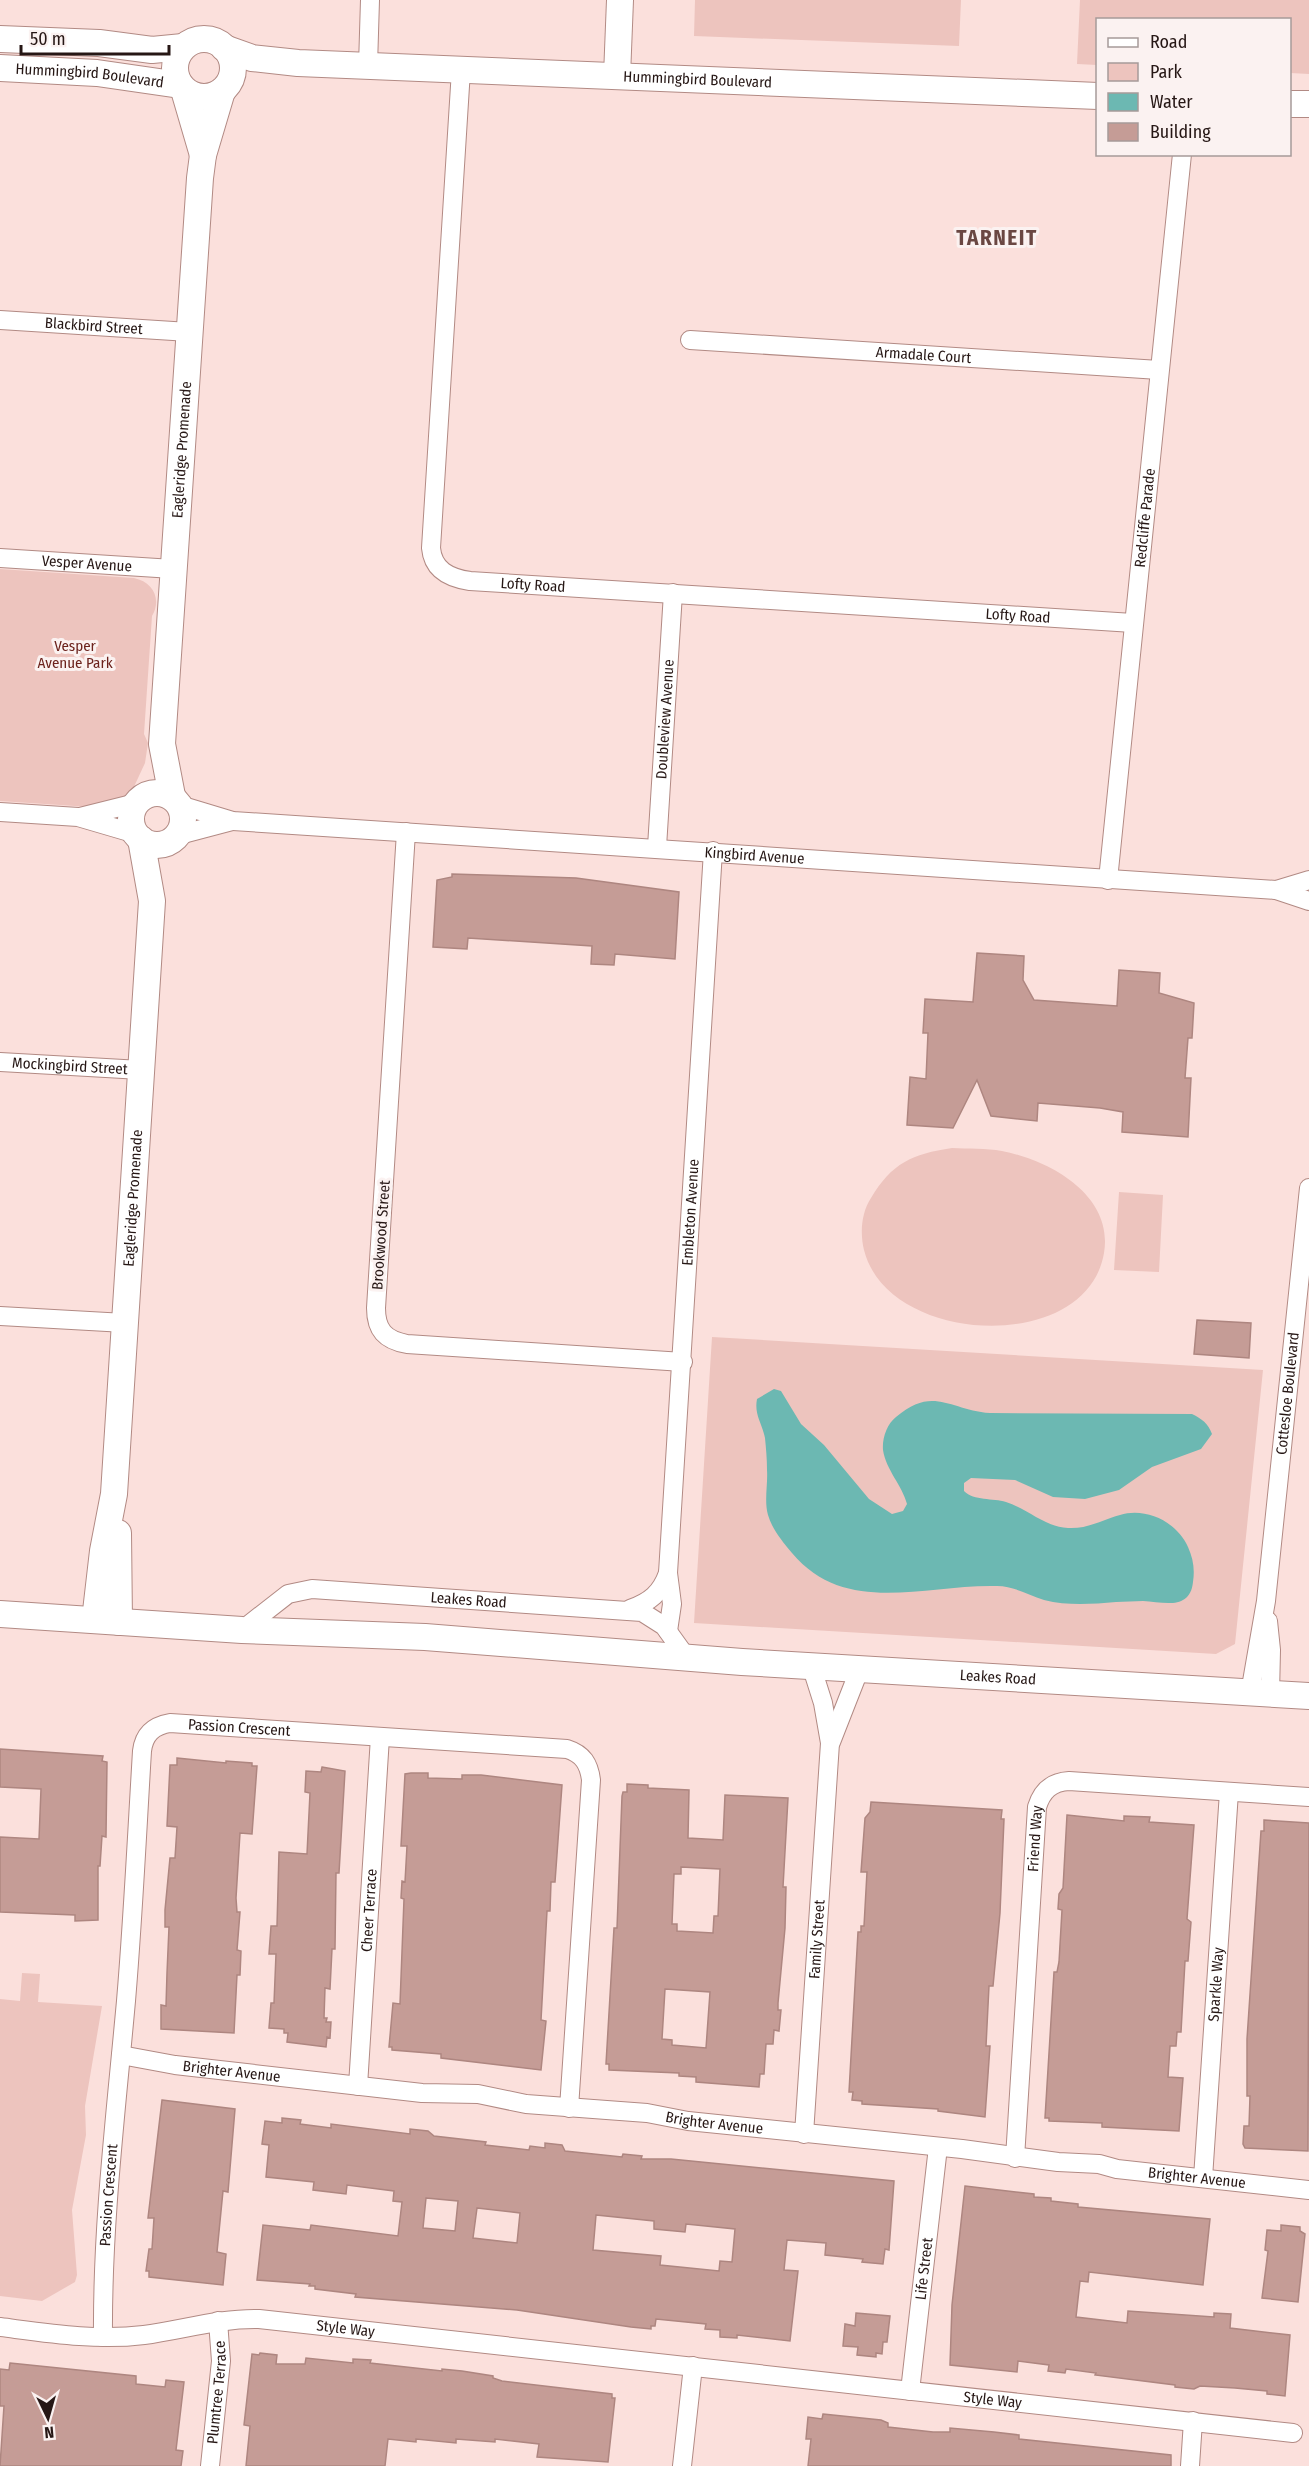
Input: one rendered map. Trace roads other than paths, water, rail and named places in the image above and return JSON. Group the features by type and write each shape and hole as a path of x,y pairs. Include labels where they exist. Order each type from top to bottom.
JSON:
{"street":[{"path":"368,66 370,0"},
{"path":"617,76 620,0"},
{"name":"Hummingbird Boulevard","path":"0,39 106,44 152,50 183,47"},
{"path":"199,39 217,42 224,48 232,62 231,78 224,88 207,97 191,94 182,87 176,78 175,62 183,47 199,39"},
{"name":"Hummingbird Boulevard","path":"224,48 252,57 298,63 1096,96"},
{"name":"Hummingbird Boulevard","path":"224,88 255,74 298,63"},
{"name":"Hummingbird Boulevard","path":"0,68 98,73 182,87"},
{"name":"Lofty Road","path":"461,70 431,548 434,562 444,573 458,579 1133,623"},
{"name":"Eagleridge Promenade","path":"182,87 203,155"},
{"name":"Eagleridge Promenade","path":"176,801 162,744 173,568 203,155 224,88"},
{"path":"1291,104 1309,104"},
{"name":"Redcliffe Parade","path":"1108,880 1182,156"},
{"name":"Blackbird Street","path":"0,320 189,332"},
{"name":"Armadale Court","path":"690,340 1159,370"},
{"name":"Vesper Avenue","path":"0,558 173,568"},
{"name":"Doubleview Avenue","path":"657,848 673,593"},
{"name":"Eagleridge Promenade","path":"138,801 162,744"},
{"path":"0,812 78,817 162,845 177,836 184,820 176,801 156,792 138,801 78,817"},
{"path":"138,801 131,819 138,837"},
{"name":"Kingbird Avenue","path":"176,801 234,821 713,851 748,857 1276,890 1309,901"},
{"name":"Kingbird Avenue","path":"177,836 234,821"},
{"name":"Brookwood Street","path":"406,832 376,1308 378,1328 389,1339 407,1344 682,1362"},
{"name":"Eagleridge Promenade","path":"152,901 177,836"},
{"name":"Eagleridge Promenade","path":"107,1621 120,1552 114,1494 152,901 138,837"},
{"name":"Embleton Avenue","path":"669,1631 672,1604 668,1573 713,851"},
{"name":"Kingbird Avenue","path":"1276,890 1309,880"},
{"name":"Mockingbird Street","path":"0,1062 141,1070"},
{"name":"Cottesloe Boulevard","path":"1260,1694 1271,1650 1266,1601 1309,1188"},
{"path":"0,1316 125,1323"},
{"name":"Embleton Avenue","path":"630,1609 651,1600 658,1593 668,1573"},
{"name":"Leakes Road","path":"242,1630 288,1594 312,1589 630,1609 655,1618 669,1631 687,1658"},
{"name":"Leakes Road","path":"0,1614 242,1630 425,1637 687,1658 1309,1696"},
{"name":"Family Street","path":"804,2134 830,1743 823,1703 811,1665"},
{"name":"Family Street","path":"830,1743 860,1668"},
{"name":"Passion Crescent","path":"103,2337 103,2298 142,1751 149,1732 170,1724 567,1749 577,1752 590,1769 569,2108"},
{"name":"Cheer Terrace","path":"358,2086 380,1737"},
{"name":"Friend Way","path":"1015,2158 1037,1808 1040,1798 1050,1786 1059,1781 1309,1797"},
{"name":"Sparkle Way","path":"1203,2178 1229,1792"},
{"name":"Brighter Avenue","path":"121,2055 175,2065 358,2086 478,2094 569,2108 647,2113 688,2121 938,2147 1015,2158 1091,2163 1117,2169 1309,2190"},
{"name":"Life Street","path":"910,2391 938,2147"},
{"name":"Style Way","path":"0,2327 103,2337 144,2335 218,2321 269,2320 1293,2433"},
{"name":"Plumtree Terrace","path":"210,2466 221,2361 218,2321"},
{"path":"682,2466 693,2366"},
{"path":"1190,2466 1193,2421"}],"water":[{"path":"774,1389 781,1391 801,1424 824,1445 869,1499 892,1514 903,1511 907,1504 885,1457 884,1436 893,1420 921,1402 942,1402 990,1413 1192,1414 1209,1427 1212,1434 1201,1449 1152,1467 1119,1490 1085,1499 1053,1497 1015,1480 971,1478 964,1483 964,1491 968,1494 978,1498 1006,1502 1060,1527 1082,1527 1130,1513 1150,1515 1160,1519 1176,1530 1188,1547 1194,1568 1191,1591 1187,1597 1174,1603 1140,1601 1080,1604 1044,1600 1003,1586 887,1593 861,1591 837,1585 813,1573 792,1553 775,1530 768,1515 765,1438 756,1405 757,1399"}],"district":[{"name":"TARNEIT","path":"997,238"}],"park label":[{"name":"Vesper Avenue Park","path":"75,654"}]}
